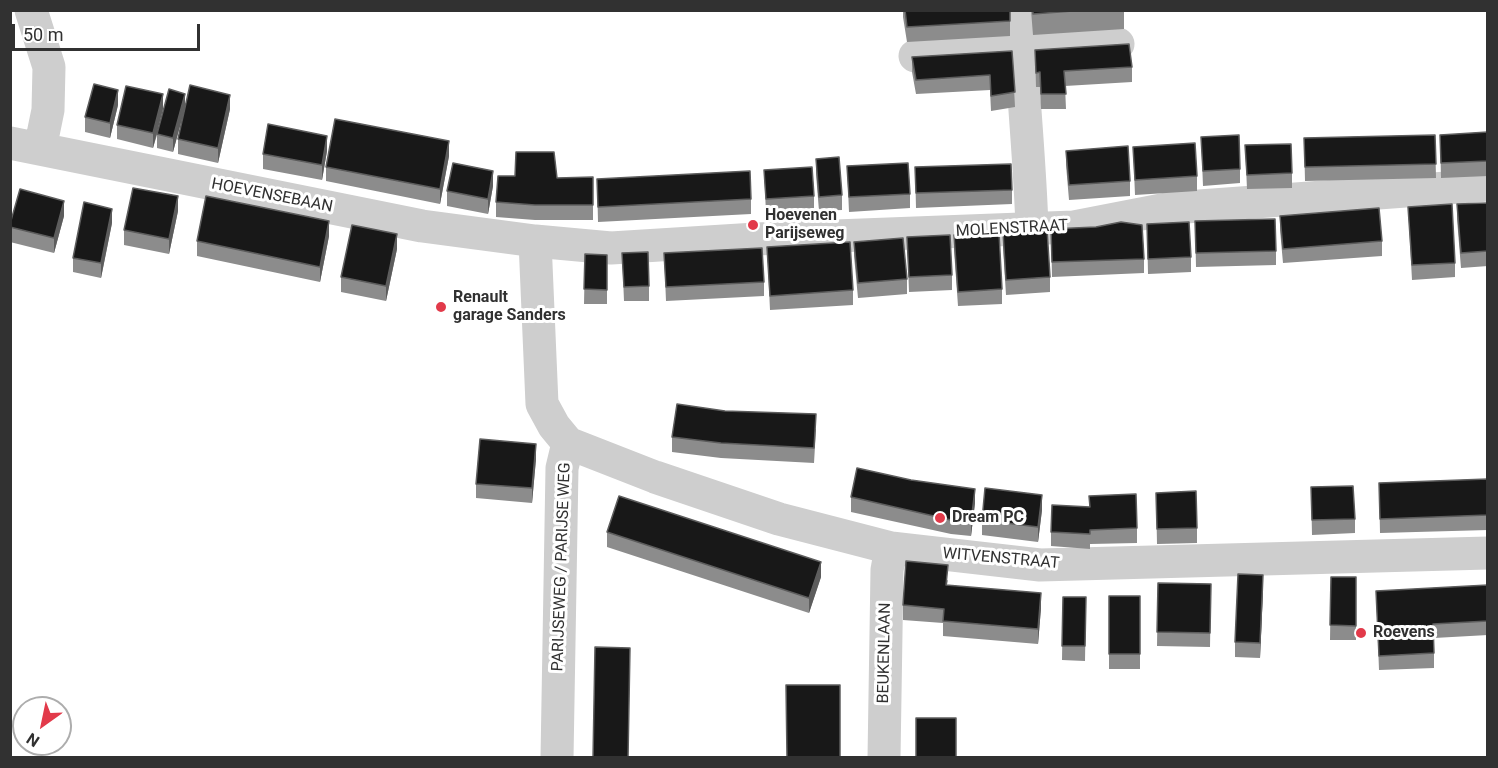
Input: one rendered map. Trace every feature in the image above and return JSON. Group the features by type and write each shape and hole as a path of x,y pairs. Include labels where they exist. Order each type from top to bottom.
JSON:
{"street":[{"path":"25,146 48,110 49,68 31,10"},
{"path":"1020,10 1030,158 1032,229"},
{"path":"915,56 1118,44"},
{"name":"HOEVENSEBAAN","path":"25,146 422,226 535,241"},
{"name":"MOLENSTRAAT","path":"535,241 611,248 756,239 1074,227 1172,208 1488,184"},
{"name":"PARIJSEWEG / PARIJSE WEG","path":"535,241 542,404 554,426 568,443 562,468 557,758"},
{"name":"WITVENSTRAAT","path":"568,443 655,477 780,519 891,548 1040,565 1488,553"},
{"name":"BEUKENLAAN","path":"884,758 887,570 891,548"}],"building":[{"path":"905,10 1010,10 1010,21 907,27"},
{"path":"1033,10 1086,10 1033,14"},
{"path":"1129,44 1132,67 1064,71 1066,94 1041,94 1040,72 1036,73 1035,50"},
{"path":"1012,51 1015,92 991,96 990,75 916,80 912,57"},
{"path":"94,84 118,90 110,123 85,117"},
{"path":"190,85 230,95 218,148 178,139"},
{"path":"126,86 163,94 153,133 117,125"},
{"path":"169,89 185,94 173,138 157,134"},
{"path":"335,119 449,141 440,189 326,167"},
{"path":"268,124 327,136 322,165 263,154"},
{"path":"1488,132 1488,161 1441,163 1440,135"},
{"path":"1239,135 1240,169 1203,171 1201,137"},
{"path":"1435,135 1436,164 1305,167 1304,138"},
{"path":"1195,143 1197,176 1135,180 1133,147"},
{"path":"1291,144 1292,173 1247,175 1245,145"},
{"path":"1128,146 1130,181 1069,185 1066,151"},
{"path":"516,152 554,152 557,178 593,177 593,205 496,202 498,176 515,176"},
{"path":"839,157 842,195 819,197 816,159"},
{"path":"453,163 493,171 488,199 447,191"},
{"path":"908,163 910,194 849,197 847,166"},
{"path":"1011,164 1012,190 916,193 915,167"},
{"path":"812,167 814,196 766,199 764,170"},
{"path":"750,171 751,199 598,207 597,179"},
{"path":"133,188 178,196 169,239 124,230"},
{"path":"20,189 64,201 54,238 10,227"},
{"path":"206,196 329,221 320,267 197,241"},
{"path":"84,202 112,209 101,263 73,258"},
{"path":"1488,203 1488,251 1461,253 1457,204"},
{"path":"1452,204 1455,263 1412,265 1408,207"},
{"path":"1379,208 1382,241 1283,249 1280,216"},
{"path":"1275,219 1276,251 1196,253 1195,221"},
{"path":"1121,222 1142,225 1144,259 1052,262 1051,229 1096,227"},
{"path":"1189,222 1191,257 1148,259 1147,224"},
{"path":"352,225 397,234 386,286 341,277"},
{"path":"1047,229 1050,277 1006,280 1003,232"},
{"path":"999,233 1002,289 958,292 954,235"},
{"path":"950,235 952,275 909,277 907,237"},
{"path":"903,238 907,279 858,283 854,242"},
{"path":"850,242 853,290 770,296 767,247"},
{"path":"762,248 764,282 666,287 664,253"},
{"path":"648,252 649,286 624,287 622,253"},
{"path":"585,254 607,255 607,290 584,289"},
{"path":"677,404 725,411 816,414 814,448 721,443 672,437"},
{"path":"480,439 536,444 532,488 476,484"},
{"path":"857,468 911,480 975,489 971,522 951,520 851,497"},
{"path":"1488,479 1488,515 1380,519 1379,483"},
{"path":"1353,486 1355,519 1312,520 1311,487"},
{"path":"985,488 1042,495 1038,527 982,520"},
{"path":"1196,491 1197,528 1157,529 1156,493"},
{"path":"1136,494 1137,528 1090,530 1090,534 1051,532 1052,505 1090,507 1089,496"},
{"path":"619,496 821,562 809,598 607,532"},
{"path":"906,561 948,565 946,585 1041,593 1038,629 943,621 944,609 903,605"},
{"path":"1238,574 1263,575 1260,643 1235,642"},
{"path":"1331,577 1356,577 1356,626 1330,625"},
{"path":"1158,583 1211,584 1210,633 1157,632"},
{"path":"1488,585 1488,621 1433,624 1434,653 1379,656 1376,591"},
{"path":"1109,596 1140,596 1140,654 1109,654"},
{"path":"1063,597 1086,597 1085,646 1062,646"},
{"path":"595,647 630,648 628,758 593,758"},
{"path":"786,685 840,685 840,758 787,758"},
{"path":"916,718 956,718 956,758 916,758"}],"place":[{"name":"Hoevenen Parijseweg","path":"753,225"},
{"name":"Renault garage Sanders","path":"441,307"},
{"name":"Dream PC","path":"940,518"},
{"name":"Roevens","path":"1361,633"}]}
